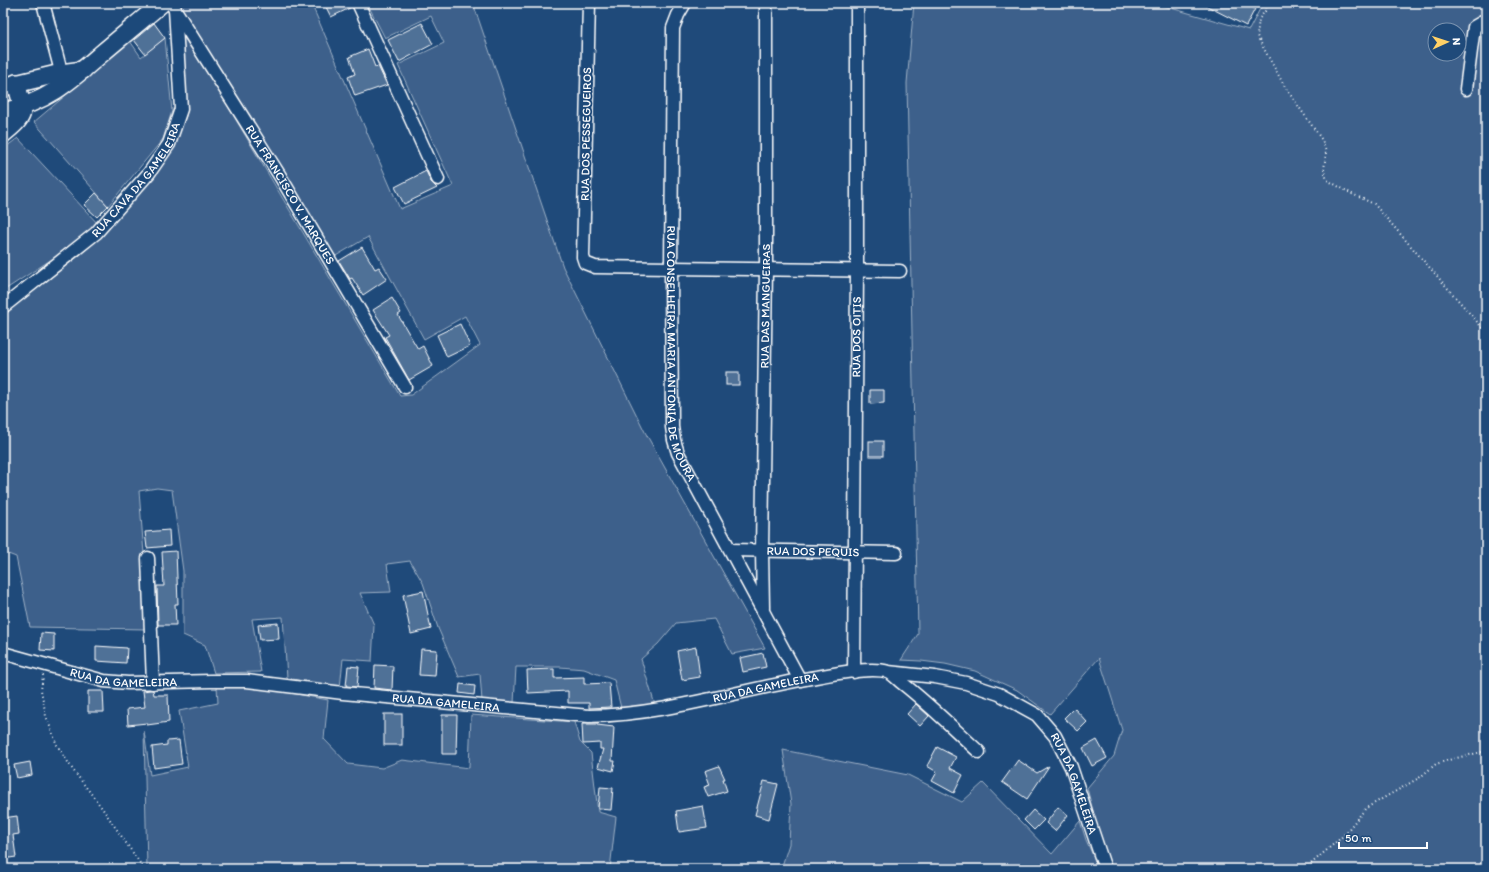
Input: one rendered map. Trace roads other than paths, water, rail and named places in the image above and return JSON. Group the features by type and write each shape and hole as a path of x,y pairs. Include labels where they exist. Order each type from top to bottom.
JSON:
{"main road":[{"path":"3,112 23,108 38,101 63,79 83,70 170,5"},
{"path":"3,134 19,120 23,108 9,85 63,79"}],"street":[{"path":"43,3 63,79"},
{"path":"358,3 438,178"},
{"name":"RUA DOS PESSEGUEIROS","path":"589,3 583,257 585,263 595,267 671,268"},
{"name":"RUA CONSELHEIRA MARIA ANTONIA DE MOURA","path":"685,3 673,28 671,268 672,427 674,440 678,453 800,680"},
{"name":"RUA DAS MANGUEIRAS","path":"763,610 762,551 766,269 766,3"},
{"name":"RUA DOS OITIS","path":"854,672 856,552 857,3"},
{"name":"RUA CAVA DA GAMELEIRA","path":"3,307 96,233 149,173 169,144 181,110 170,5"},
{"name":"RUA FRANCISCO V. MARQUES","path":"170,5 280,176 405,387"},
{"path":"1466,88 1474,27 1486,20"},
{"path":"671,268 900,271"},
{"name":"RUA DOS PEQUIS","path":"731,550 896,553"},
{"path":"148,558 153,683"},
{"name":"RUA DA GAMELEIRA","path":"3,653 104,681 128,684 247,681 359,694 570,715 596,716 644,712 837,673 888,672 966,683 999,694 1037,715 1055,736 1071,767 1105,869"},
{"path":"888,672 912,690 979,752"}]}
